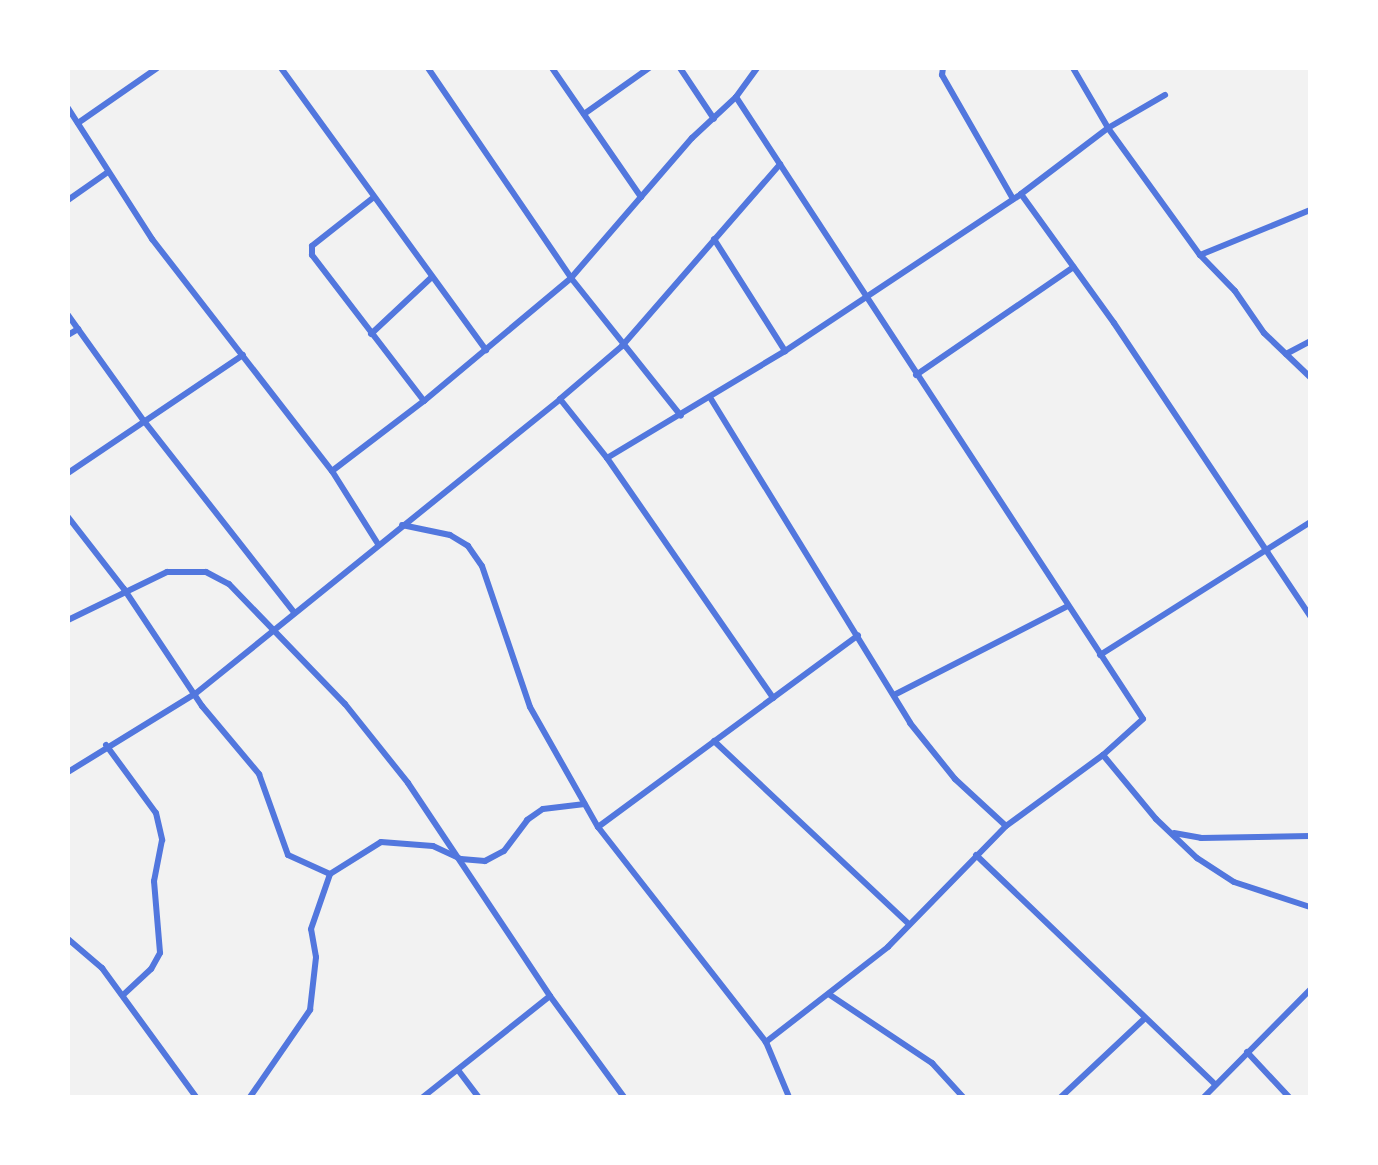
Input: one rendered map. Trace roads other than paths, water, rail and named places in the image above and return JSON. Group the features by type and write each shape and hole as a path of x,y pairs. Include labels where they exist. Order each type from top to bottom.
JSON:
{"street":[{"path":"78,123 157,68"},
{"path":"281,68 486,350"},
{"path":"428,68 571,278 622,346 681,416"},
{"path":"552,68 641,197"},
{"path":"584,114 649,68"},
{"path":"680,68 714,119"},
{"path":"332,471 424,401 571,278 641,197 736,97 747,71 757,68"},
{"path":"943,68 942,75 1013,199"},
{"path":"1073,68 1108,128 1200,255 1286,354 1310,377"},
{"path":"607,458 711,399 785,351 1021,194 1108,128 1164,95"},
{"path":"736,97 1143,719 1103,755 1006,826 908,923 898,938 830,995 766,1042"},
{"path":"68,108 152,239 332,471 378,544"},
{"path":"68,772 106,745 195,694 274,626 560,399 622,346 780,164"},
{"path":"68,200 108,172"},
{"path":"1021,194 1073,267 1262,551 1310,616"},
{"path":"374,197 312,246 318,264 424,401"},
{"path":"1200,255 1310,210"},
{"path":"714,239 785,351"},
{"path":"916,374 1073,267"},
{"path":"372,334 432,277"},
{"path":"68,315 144,421 294,612"},
{"path":"68,335 78,329"},
{"path":"1286,354 1310,341"},
{"path":"68,473 243,355"},
{"path":"560,399 607,458 773,698"},
{"path":"711,399 894,695 935,756 1006,826"},
{"path":"68,516 124,589 195,694 259,774 288,855 330,874"},
{"path":"1100,655 1310,522"},
{"path":"402,525 450,535 468,546 482,566 516,673 598,827 766,1042 789,1097"},
{"path":"68,620 124,589 167,572 206,572 229,584 274,626 364,726 461,859 550,996 624,1097"},
{"path":"894,695 1068,606"},
{"path":"598,827 858,635"},
{"path":"714,741 908,923"},
{"path":"106,745 156,813 162,840 154,881 160,953 150,970 123,995"},
{"path":"1103,755 1197,858 1234,882 1310,907"},
{"path":"250,1097 310,1010 316,957 312,922 330,874 381,842 433,846 461,859 495,858 527,820 543,809 585,804"},
{"path":"1172,833 1201,838 1310,836"},
{"path":"976,855 1215,1084"},
{"path":"68,939 102,968 196,1097"},
{"path":"1203,1097 1309,992"},
{"path":"830,995 932,1063 963,1097"},
{"path":"423,1097 550,996"},
{"path":"1061,1097 1144,1018"},
{"path":"1247,1052 1289,1097"},
{"path":"458,1070 478,1097"}]}
